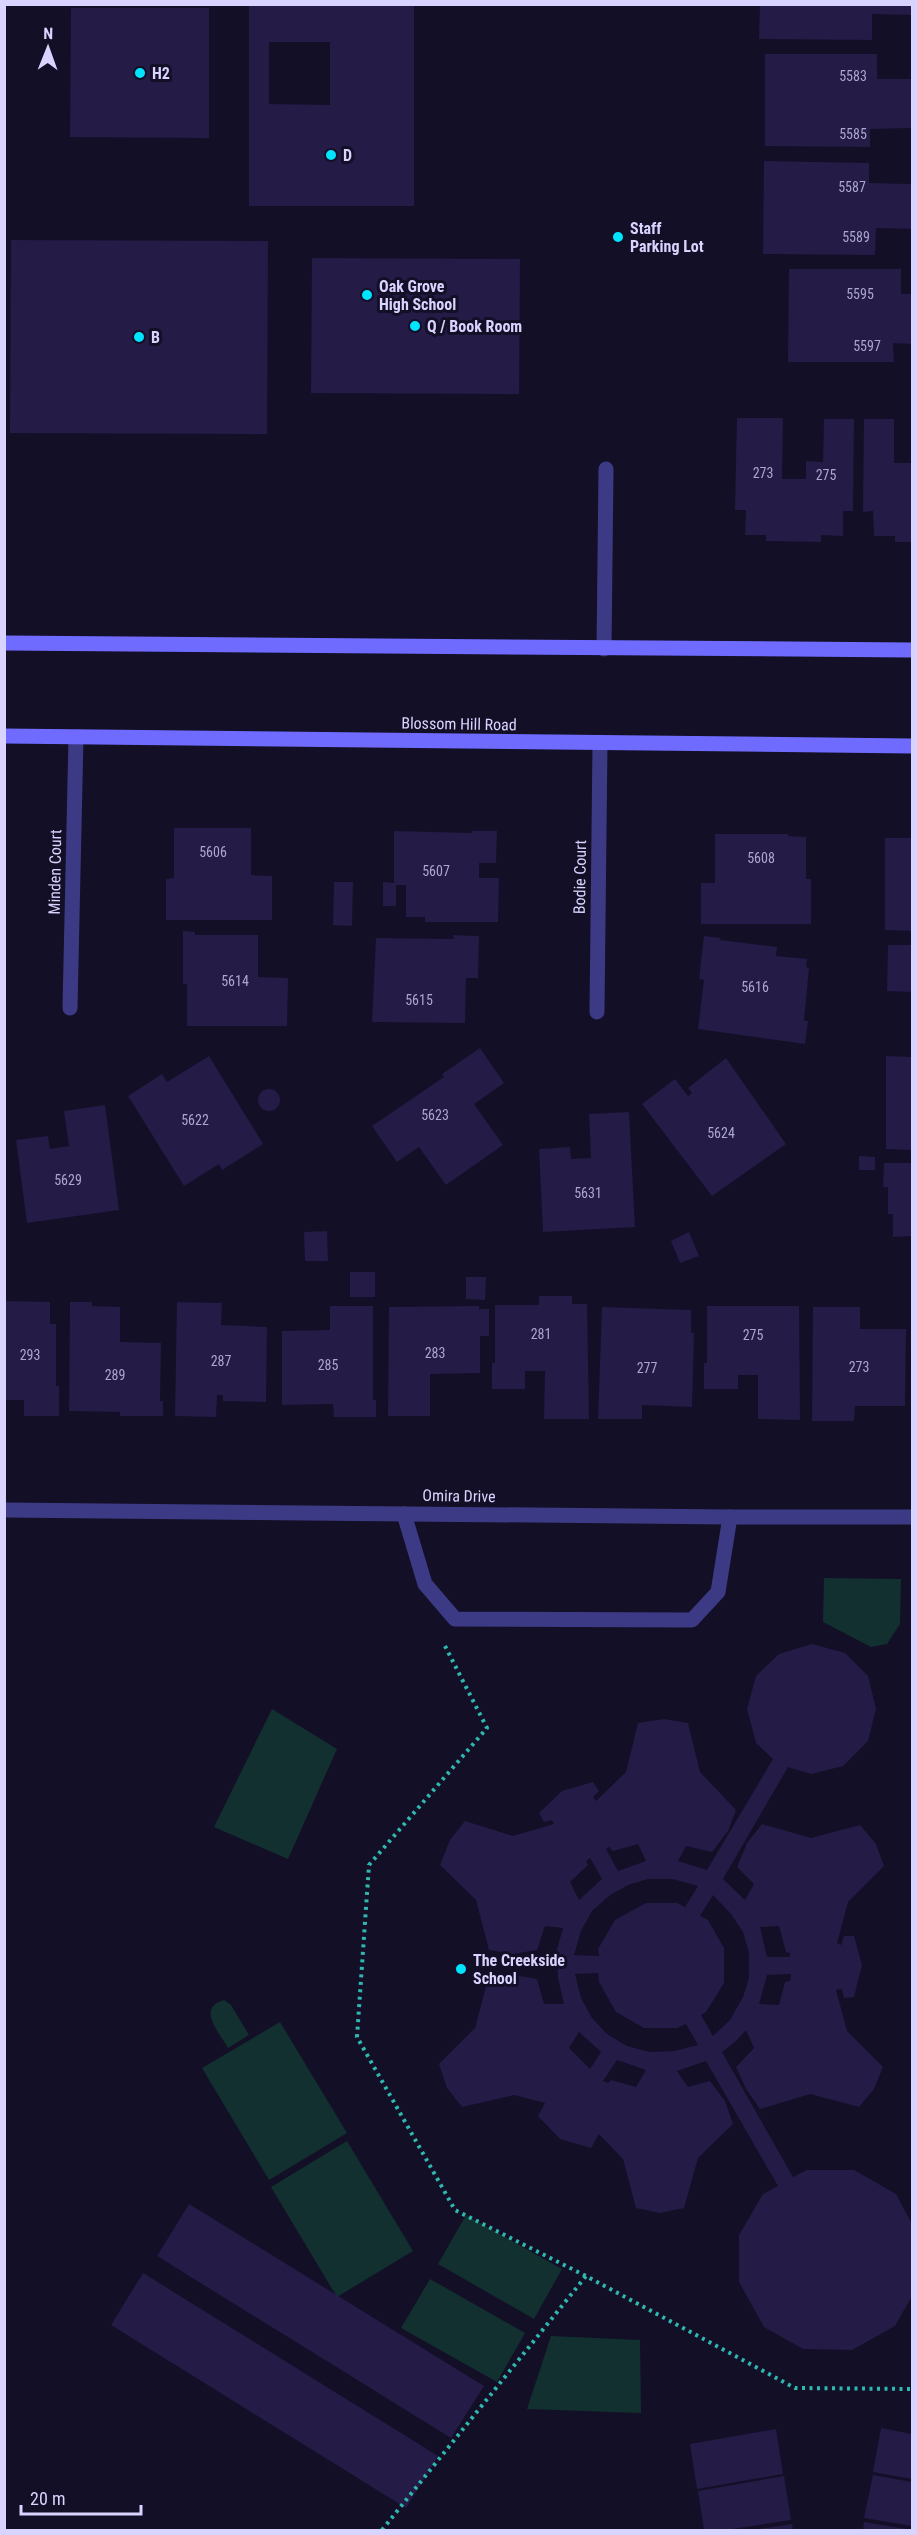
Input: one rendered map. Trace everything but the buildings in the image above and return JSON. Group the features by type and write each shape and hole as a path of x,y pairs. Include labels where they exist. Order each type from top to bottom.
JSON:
{"main road":[{"path":"4,643 909,649"},
{"name":"Blossom Hill Road","path":"4,736 912,746"}],"street":[{"path":"604,648 606,469"},
{"name":"Minden Court","path":"70,1008 76,737"},
{"name":"Bodie Court","path":"597,1012 600,743"},
{"name":"Omira Drive","path":"4,1510 730,1517 912,1516"},
{"path":"404,1514 425,1584 455,1619 692,1620 718,1592 730,1517"}],"path":[{"path":"441,1637 487,1728 369,1865 357,2037 455,2210 586,2276 795,2388 912,2389"},
{"path":"382,2530 586,2276"}],"green space":[{"path":"824,1578 901,1579 900,1624 887,1644 871,1647 823,1622"},
{"path":"272,1709 337,1749 288,1859 214,1827"},
{"path":"224,2000 231,2005 249,2035 228,2048 215,2028 211,2014 216,2004"},
{"path":"280,2022 347,2133 269,2180 202,2068"},
{"path":"347,2141 413,2251 337,2297 271,2187"},
{"path":"466,2215 562,2269 534,2319 438,2264"},
{"path":"430,2279 525,2333 497,2382 401,2328"},
{"path":"551,2336 640,2340 641,2413 527,2409"}],"place":[{"name":"H2","path":"140,73"},
{"name":"D","path":"331,155"},
{"name":"Staff Parking Lot","path":"618,237"},
{"name":"Oak Grove High School","path":"367,295"},
{"name":"Q / Book Room","path":"415,326"},
{"name":"B","path":"139,337"},
{"name":"The Creekside School","path":"461,1969"}]}
